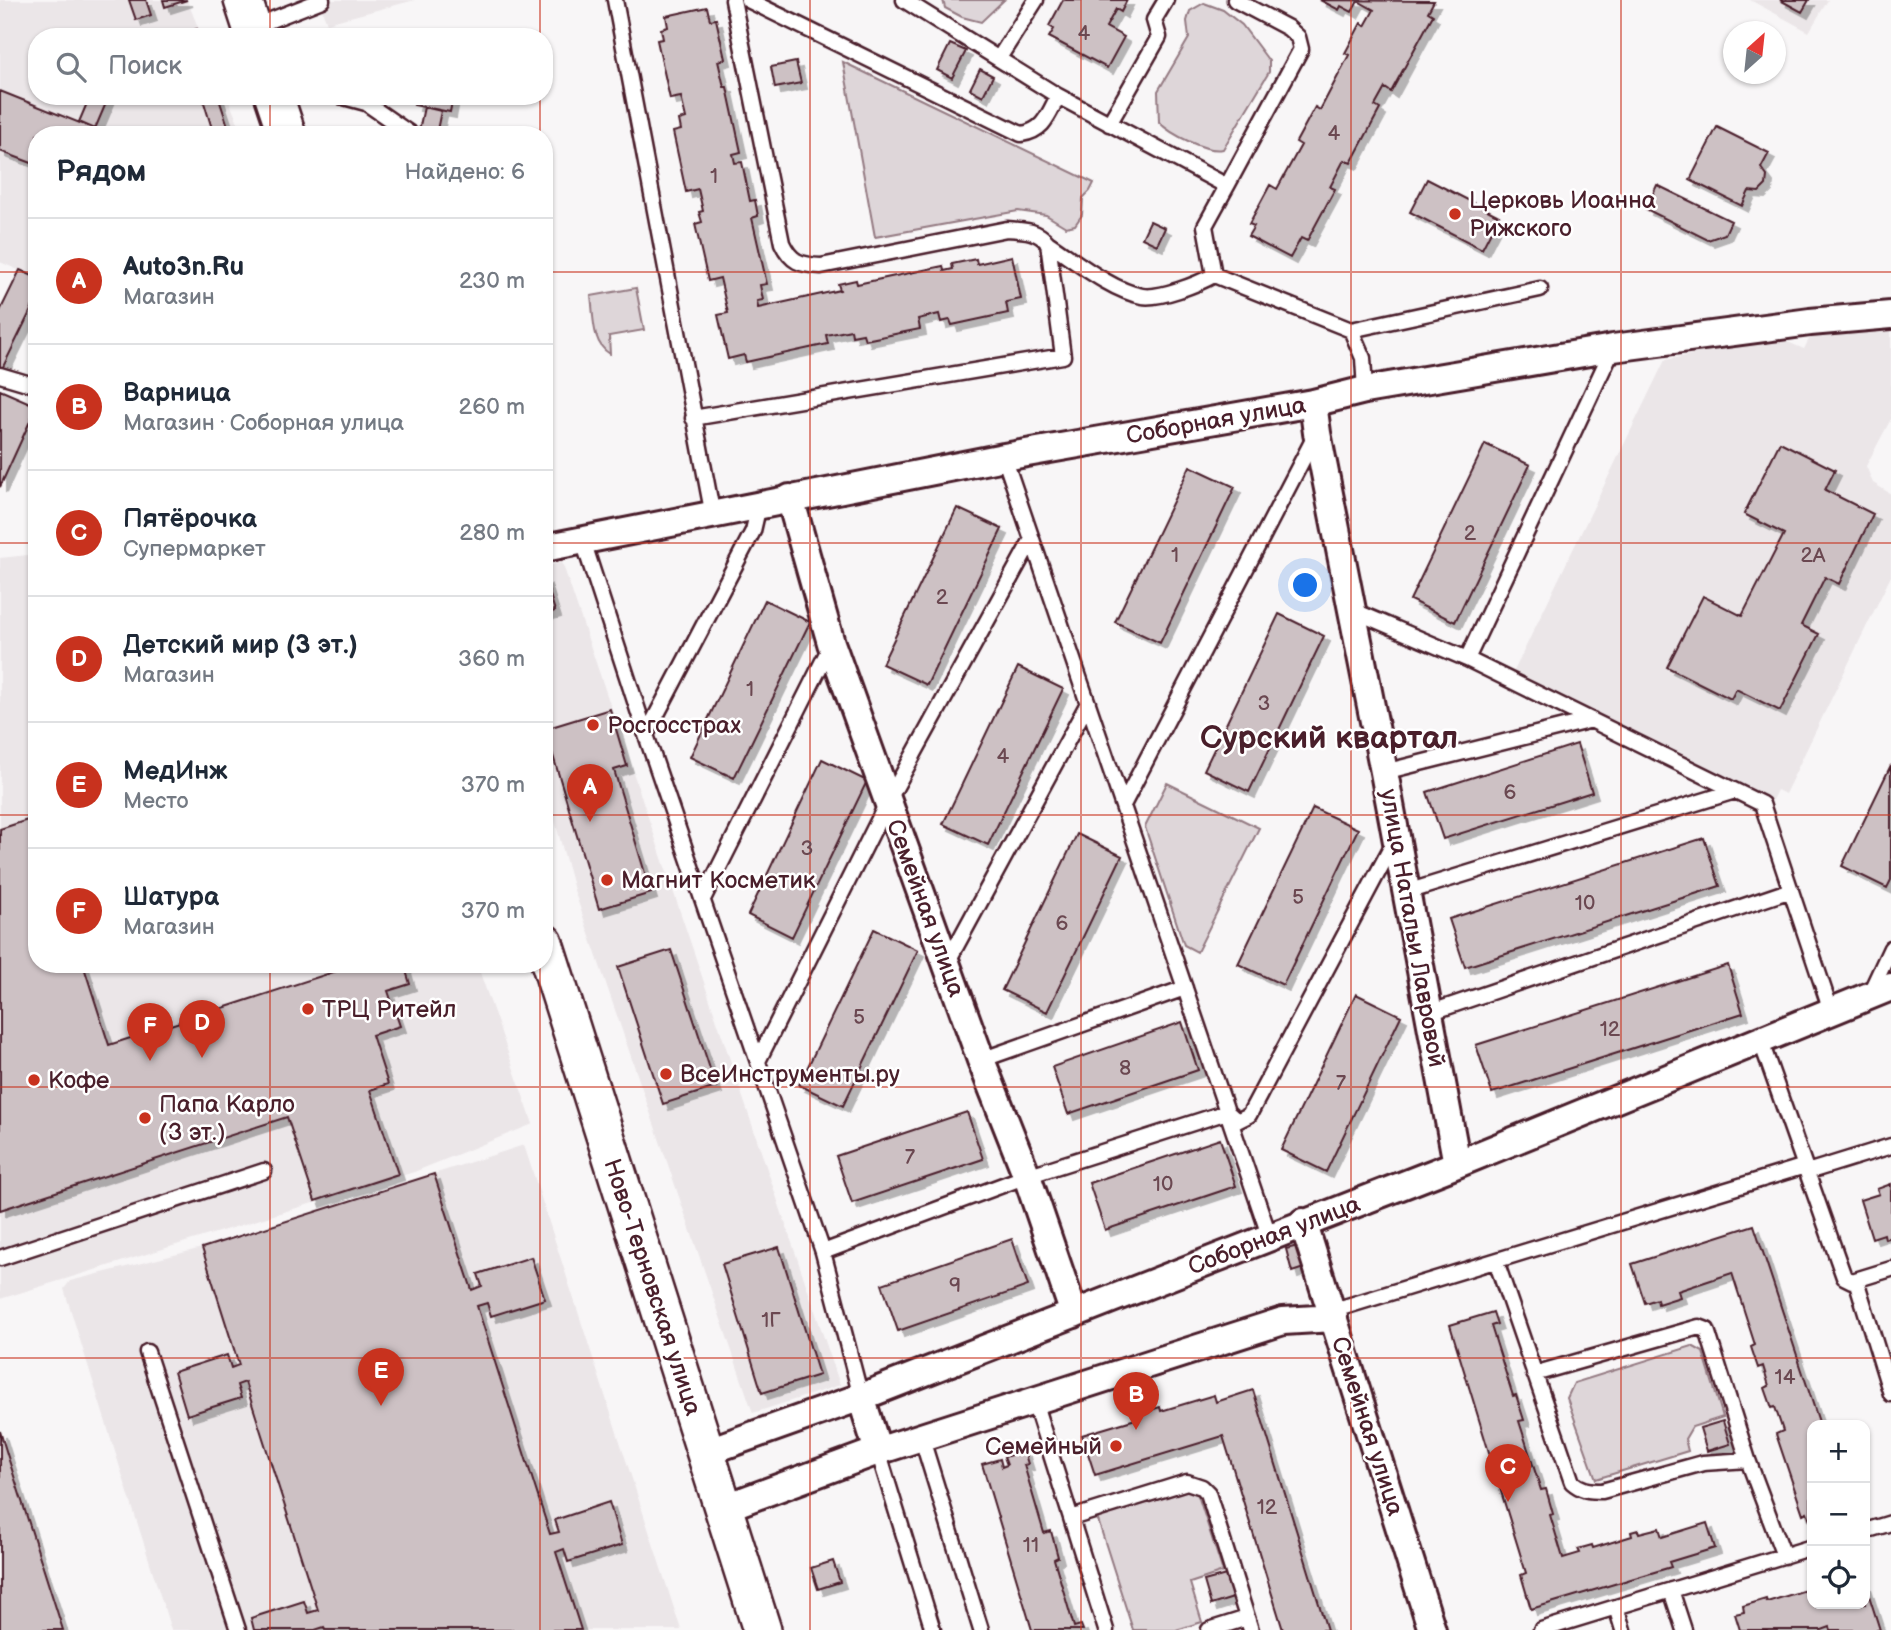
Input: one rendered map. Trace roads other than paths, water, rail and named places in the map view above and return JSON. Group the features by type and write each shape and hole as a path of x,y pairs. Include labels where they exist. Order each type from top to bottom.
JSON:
{"main road":[{"path":"277,105 284,126"},
{"name":"Ново-Терновская улица","path":"553,971 762,1630"}],"street":[{"name":"Соборная улица","path":"553,546 1004,457 1312,403 1365,390 1613,348 1810,322 1891,315"},
{"name":"улица Натальи Лавровой","path":"1312,403 1457,1164"},
{"name":"Семейная улица","path":"790,498 831,643 981,1060 1027,1176 1074,1314"},
{"name":"Соборная улица","path":"706,1452 861,1397 1457,1164 1880,991"},
{"name":"Семейная улица","path":"1303,1223 1432,1630"},
{"path":"723,1508 921,1436 1283,1321 1333,1315"},
{"path":"861,1397 878,1451"}],"lane":[{"path":"250,21 323,0"},
{"path":"615,0 713,516"},
{"path":"733,0 782,243 789,257 800,265 821,266 1007,229 1027,230 1042,236 1048,243 1107,283 1143,297 1191,287 1214,275 1351,330 1540,289"},
{"path":"748,0 1021,134 1033,132 1041,126 1058,96"},
{"path":"904,0 1058,96 1227,186"},
{"path":"999,58 1036,0"},
{"path":"1109,124 1158,37 1154,20 1166,0"},
{"path":"1214,275 1205,226 1301,49 1298,37 1288,28 1235,0"},
{"path":"369,105 399,126"},
{"path":"693,418 1063,356 1048,243"},
{"path":"1351,330 1363,358 1365,390"},
{"path":"1467,659 1613,348"},
{"path":"0,375 28,383"},
{"path":"1122,805 1317,433"},
{"path":"1004,457 1269,1236"},
{"path":"646,735 753,531 759,505"},
{"path":"758,1061 887,803 1032,539"},
{"path":"583,541 646,735 823,1252 861,1397"},
{"path":"1352,610 1467,659 1762,804 1831,1011"},
{"path":"703,899 831,643"},
{"path":"946,964 1088,703"},
{"path":"1384,772 1592,720"},
{"path":"1407,892 1735,791"},
{"path":"1227,1112 1237,1121 1249,1115 1397,838"},
{"path":"1429,1013 1791,890"},
{"path":"1880,991 1891,948"},
{"path":"981,1060 1185,988"},
{"path":"1760,1039 1844,1277 1856,1280 1891,1269"},
{"path":"823,1252 1027,1176 1227,1112"},
{"path":"1333,1315 1496,1261 1891,1146"},
{"path":"0,1258 264,1171"},
{"path":"1496,1261 1572,1482 1578,1488 1589,1492 1602,1491 1703,1463 1748,1460"},
{"path":"1856,1280 1891,1394"},
{"path":"1534,1374 1702,1328 1710,1335 1748,1460 1784,1556"},
{"path":"147,1352 238,1630"},
{"path":"1034,1401 1106,1630"},
{"path":"921,1436 981,1630"},
{"path":"878,1451 933,1630"},
{"path":"1071,1518 1187,1482 1202,1487 1208,1493 1249,1624 1209,1630"},
{"path":"1870,1529 1891,1523"},
{"path":"1541,1630 1807,1549"},
{"path":"1671,1590 1684,1630"},
{"path":"1616,1607 1623,1630"}],"place":[{"name":"Церковь Иоанна Рижского","path":"1455,214"},
{"name":"Росгосстрах","path":"593,725"},
{"name":"Auto3n.Ru","path":"590,822"},
{"name":"Магнит Косметик","path":"607,880"},
{"name":"ТРЦ Ритейл","path":"308,1009"},
{"name":"Детский мир (3 эт.)","path":"202,1058"},
{"name":"Шатура","path":"150,1061"},
{"name":"ВсеИнструменты.ру","path":"666,1074"},
{"name":"Кофе","path":"34,1080"},
{"name":"Папа Карло (3 эт.)","path":"145,1118"},
{"name":"МедИнж","path":"381,1406"},
{"name":"Варница","path":"1136,1430"},
{"name":"Семейный","path":"1116,1446"},
{"name":"Пятёрочка","path":"1508,1502"}],"district":[{"name":"Сурский квартал","path":"1329,737"}]}
